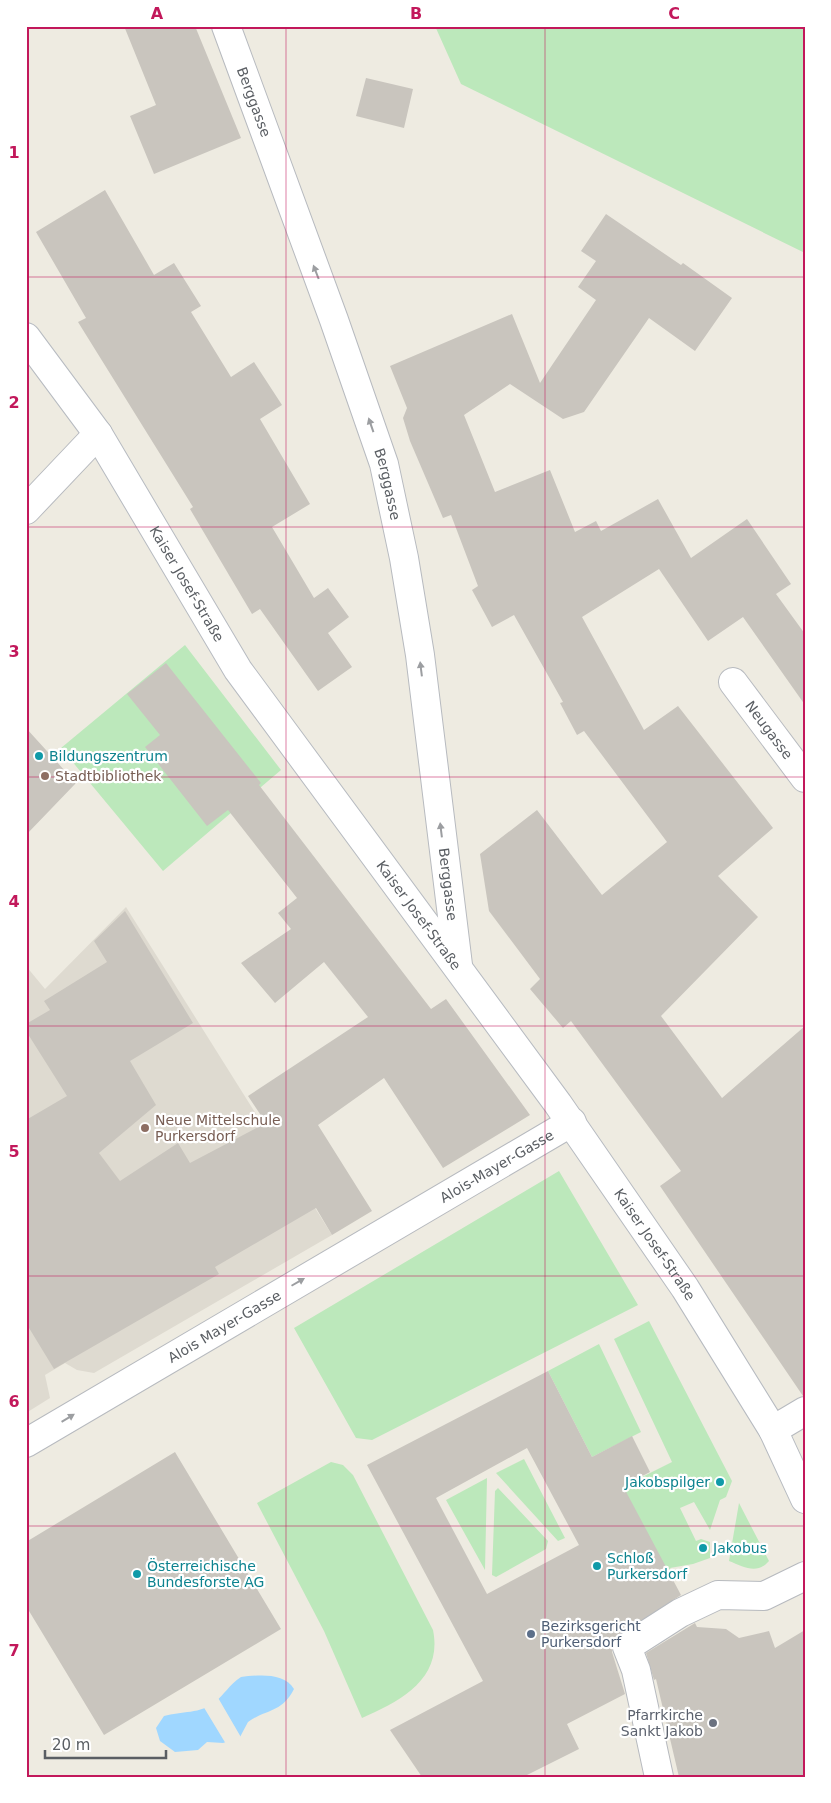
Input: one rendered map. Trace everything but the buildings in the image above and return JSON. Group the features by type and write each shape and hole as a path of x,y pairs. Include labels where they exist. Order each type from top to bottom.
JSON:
{"street":[{"name":"Berggasse","path":"226,26 334,320 384,464 404,558 420,655 458,965"},
{"name":"Kaiser Josef-Straße","path":"26,337 98,434 238,670 458,965 572,1122 685,1288 773,1430 805,1499"},
{"path":"26,510 98,434"},
{"name":"Neugasse","path":"733,682 805,778"},
{"name":"Alois-Mayer-Gasse","path":"422,1210 572,1122"},
{"name":"Alois Mayer-Gasse","path":"26,1443 422,1210"},
{"path":"773,1430 805,1411"},
{"path":"659,1777 636,1670 627,1647 680,1613 718,1595 764,1596 805,1576"}],"shaded area":[{"name":"Neue Mittelschule Purkersdorf","path":"126,907 332,1235 94,1373 77,1370 65,1363 45,1375 50,1398 26,1413 26,966 45,989"}],"green space":[{"path":"435,26 805,26 805,253 461,84"},
{"path":"185,645 281,770 163,871 61,748"},
{"path":"559,1171 638,1305 372,1440 356,1438 294,1328"},
{"path":"649,1321 732,1481 726,1497 720,1500 710,1530 694,1502 680,1508 696,1541 701,1539 710,1542 710,1558 693,1564 670,1568 675,1577 663,1583 616,1490 672,1462 614,1339"},
{"path":"599,1344 641,1432 592,1457 548,1371"},
{"path":"524,1459 565,1538 558,1541 496,1473"},
{"path":"331,1462 343,1465 353,1475 433,1630 434,1647 432,1662 425,1675 404,1696 362,1718 324,1631 257,1503"},
{"path":"487,1478 485,1570 446,1500"},
{"path":"498,1488 548,1541 546,1549 496,1577 492,1575 495,1491"},
{"path":"739,1503 769,1561 760,1568 740,1566 729,1561"}],"water":[{"path":"263,1675 277,1677 290,1684 294,1689 279,1707 248,1722 240,1737 223,1743 207,1742 198,1750 175,1752 160,1741 156,1728 164,1716 204,1709 218,1699 241,1677"}],"pier":[{"path":"217,1696 242,1739 226,1744 203,1706 214,1700"}],"place":[{"name":"Bildungszentrum","path":"39,756"},
{"name":"Stadtbibliothek","path":"45,776"},
{"name":"Neue Mittelschule Purkersdorf","path":"145,1128"},
{"name":"Jakobspilger","path":"720,1482"},
{"name":"Jakobus","path":"703,1548"},
{"name":"Schloß Purkersdorf","path":"597,1566"},
{"name":"Österreichische Bundesforste AG","path":"137,1574"},
{"name":"Bezirksgericht Purkersdorf","path":"531,1634"},
{"name":"Pfarrkirche Sankt Jakob","path":"713,1723"}]}
